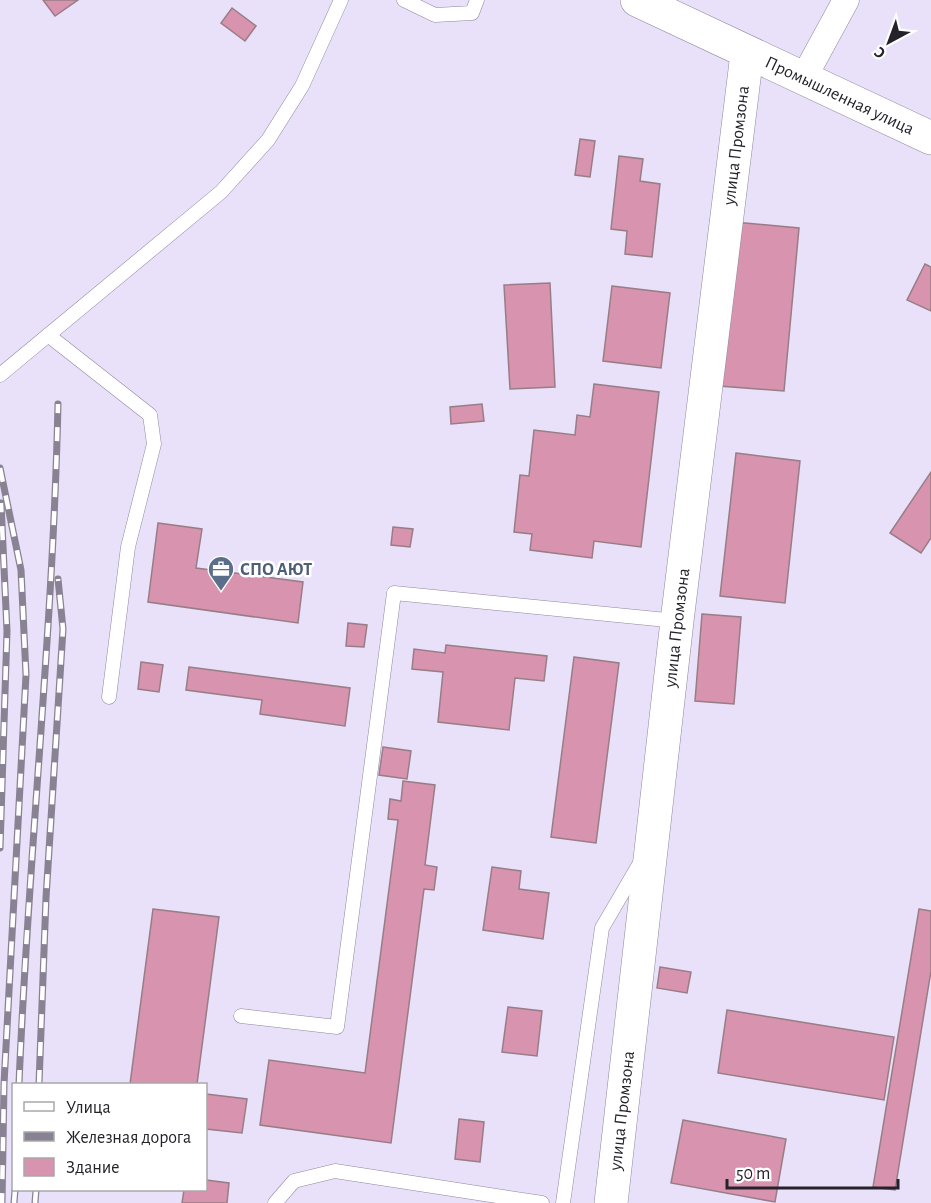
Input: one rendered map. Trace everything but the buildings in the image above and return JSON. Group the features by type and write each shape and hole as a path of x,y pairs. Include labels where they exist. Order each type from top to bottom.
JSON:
{"main road":[{"name":"Промышленная улица","path":"637,0 747,54 931,138"},
{"name":"улица Промзона","path":"611,1203 677,621 747,54"}],"street":[{"path":"803,79 846,0"}],"lane":[{"path":"0,375 221,192 268,140 302,86 341,0"},
{"path":"404,0 435,15 472,13 477,0"},
{"path":"48,335 150,415 154,444 128,547 109,697"},
{"path":"241,1016 337,1027 394,592 677,621"},
{"path":"563,1203 602,928 652,840"},
{"path":"274,1203 294,1180 335,1171 542,1203"}],"railway":[{"path":"19,1083 51,575 58,404"},
{"path":"0,468 21,570 26,675 4,1084 2,1203"},
{"path":"0,848 7,631 1,503"},
{"path":"39,1083 46,898 63,629 58,579"},
{"path":"14,1203 15,1191"},
{"path":"35,1203 36,1191"}],"place":[{"name":"СПО АЮТ","path":"221,592"}]}
